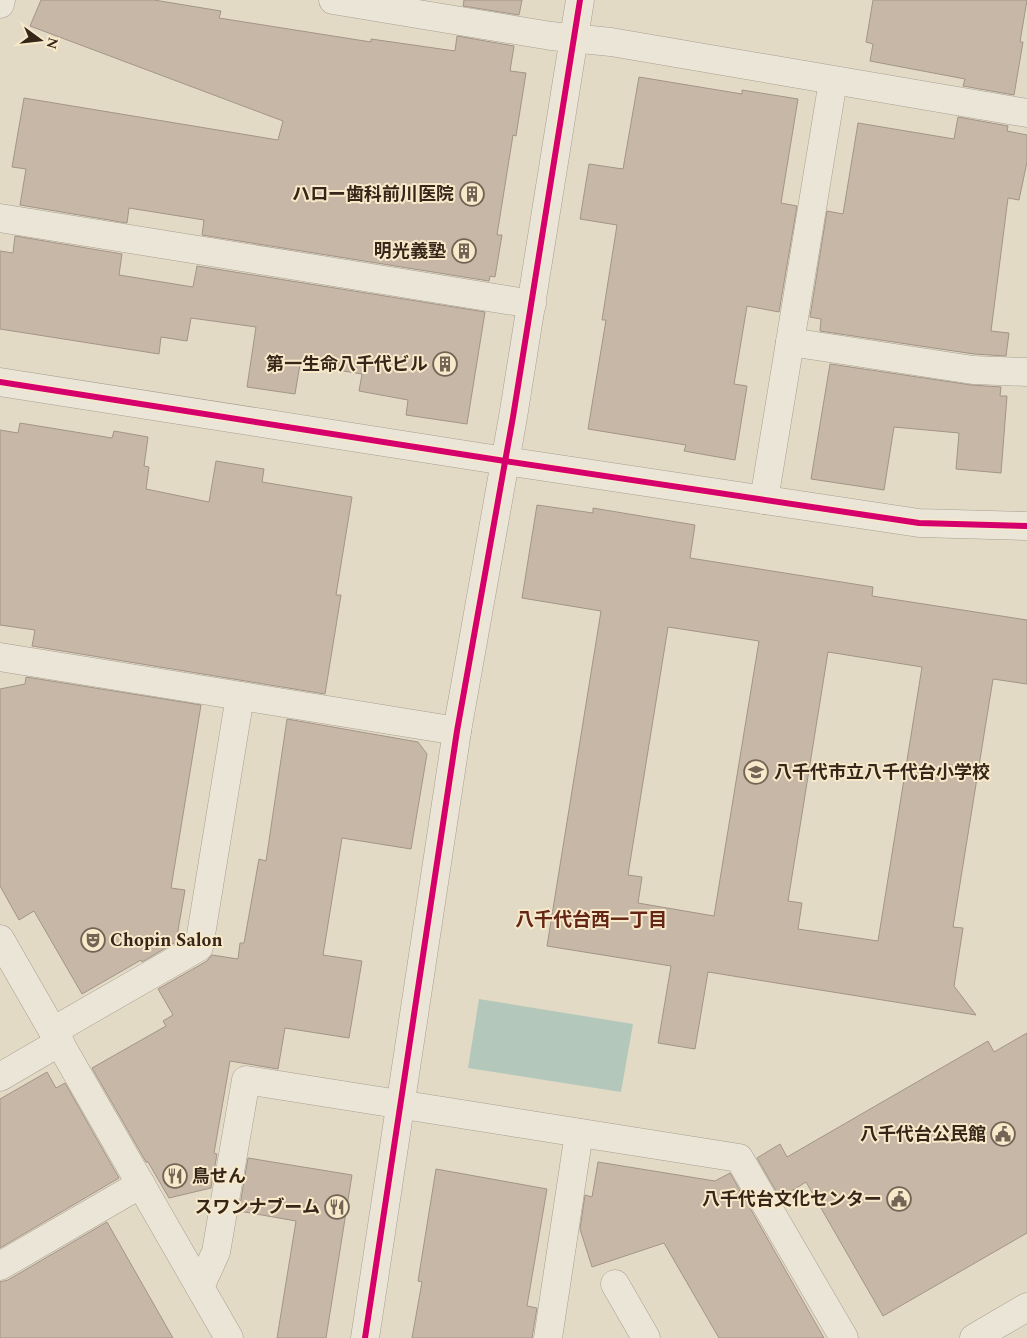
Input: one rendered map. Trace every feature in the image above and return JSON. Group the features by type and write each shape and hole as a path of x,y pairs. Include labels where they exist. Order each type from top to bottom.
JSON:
{"street":[{"path":"0,4 1,0"},
{"path":"333,0 573,39 611,42 1027,113"},
{"path":"365,1338 457,731 532,304 580,0"},
{"path":"764,500 833,81"},
{"path":"0,218 532,304"},
{"path":"790,342 973,370 1027,372"},
{"path":"0,382 505,461 919,523 1027,526"},
{"path":"0,657 457,731"},
{"path":"0,1077 56,1036 200,947 240,696"},
{"path":"0,939 229,1338"},
{"path":"200,1287 216,1252 246,1080 739,1158 844,1338"},
{"path":"548,1338 579,1133"},
{"path":"0,1266 141,1184"},
{"path":"615,1284 646,1338"},
{"path":"974,1338 1027,1306"}],"shaded area":[{"path":"479,999 633,1024 621,1092 468,1068"}],"building":[{"path":"41,0 154,0 221,11 219,18 371,42 371,39 455,51 457,36 514,46 510,71 526,73 516,136 513,135 497,235 502,235 495,277 490,276 489,281 202,235 204,220 129,208 127,223 20,205 26,169 12,167 24,98 278,140 283,121 30,26"},
{"path":"464,0 522,0 519,15 463,6"},
{"path":"873,0 1027,0 1020,42 1023,42 1014,95 963,86 965,79 870,61 873,44 866,42"},
{"path":"639,77 742,94 742,90 798,99 781,203 797,206 779,312 747,306 734,384 747,386 735,460 684,451 686,445 588,429 606,320 602,320 617,225 580,219 589,164 623,169"},
{"path":"958,117 1008,126 1007,131 1027,135 1027,162 1019,200 1008,198 991,331 1009,333 1006,356 974,354 820,331 821,319 810,317 827,211 843,214 858,123 954,139"},
{"path":"15,236 122,254 119,275 193,287 197,266 485,312 467,424 406,415 408,400 359,391 362,374 300,364 295,394 247,387 256,327 191,318 187,341 161,337 159,354 0,329 0,251 13,253"},
{"path":"830,364 971,385 1001,387 1000,396 1007,396 1001,473 956,469 959,433 894,427 884,490 811,479"},
{"path":"20,423 112,438 114,431 148,437 144,466 149,467 146,489 209,502 216,461 264,469 262,482 352,497 336,595 341,595 325,694 32,646 35,630 0,625 0,430 18,433"},
{"path":"537,505 593,513 593,508 695,525 690,558 873,587 872,596 1027,620 1027,684 993,679 953,927 963,928 954,986 976,1015 708,972 695,1049 658,1043 671,966 547,946 601,611 522,598","holes":["668,627 759,641 714,916 638,903 642,877 628,875","828,652 922,667 878,941 798,929 802,903 788,901"]},
{"path":"26,677 201,705 171,888 185,890 176,942 82,994 34,911 19,920 0,886 0,689 25,684"},
{"path":"287,719 418,742 427,754 411,849 342,838 323,955 362,961 349,1038 285,1028 278,1069 230,1061 214,1153 217,1154 211,1188 169,1198 92,1068 166,1026 163,1021 173,1015 158,989 207,961 212,955 238,959 240,943 244,943 259,859 266,861"},
{"path":"1027,1033 1027,1233 883,1316 806,1182 780,1198 757,1158 780,1144 787,1157 988,1041 994,1052"},
{"path":"47,1072 56,1088 65,1083 119,1178 0,1248 0,1099"},
{"path":"248,1158 352,1175 326,1338 277,1338 296,1221 239,1211"},
{"path":"598,1162 715,1181 730,1173 824,1338 719,1338 664,1243 592,1267 580,1229 585,1195 592,1197"},
{"path":"436,1169 547,1189 527,1306 537,1308 532,1338 412,1338 422,1282 418,1281"},
{"path":"107,1222 173,1338 0,1338 0,1282 8,1280"}],"cycle path":[{"path":"365,1338 457,731 513,417 580,0"},
{"path":"0,382 505,461 919,523 1027,526"}],"place":[{"name":"ハロー歯科前川医院","path":"472,194"},
{"name":"明光義塾","path":"464,251"},
{"name":"第一生命八千代ビル","path":"445,364"},
{"name":"八千代市立八千代台小学校","path":"756,772"},
{"name":"Chopin Salon","path":"93,940"},
{"name":"八千代台公民館","path":"1003,1134"},
{"name":"鳥せん","path":"175,1176"},
{"name":"八千代台文化センター","path":"899,1199"},
{"name":"スワンナブーム","path":"337,1207"}],"district":[{"name":"八千代台西一丁目","path":"591,919"}]}
